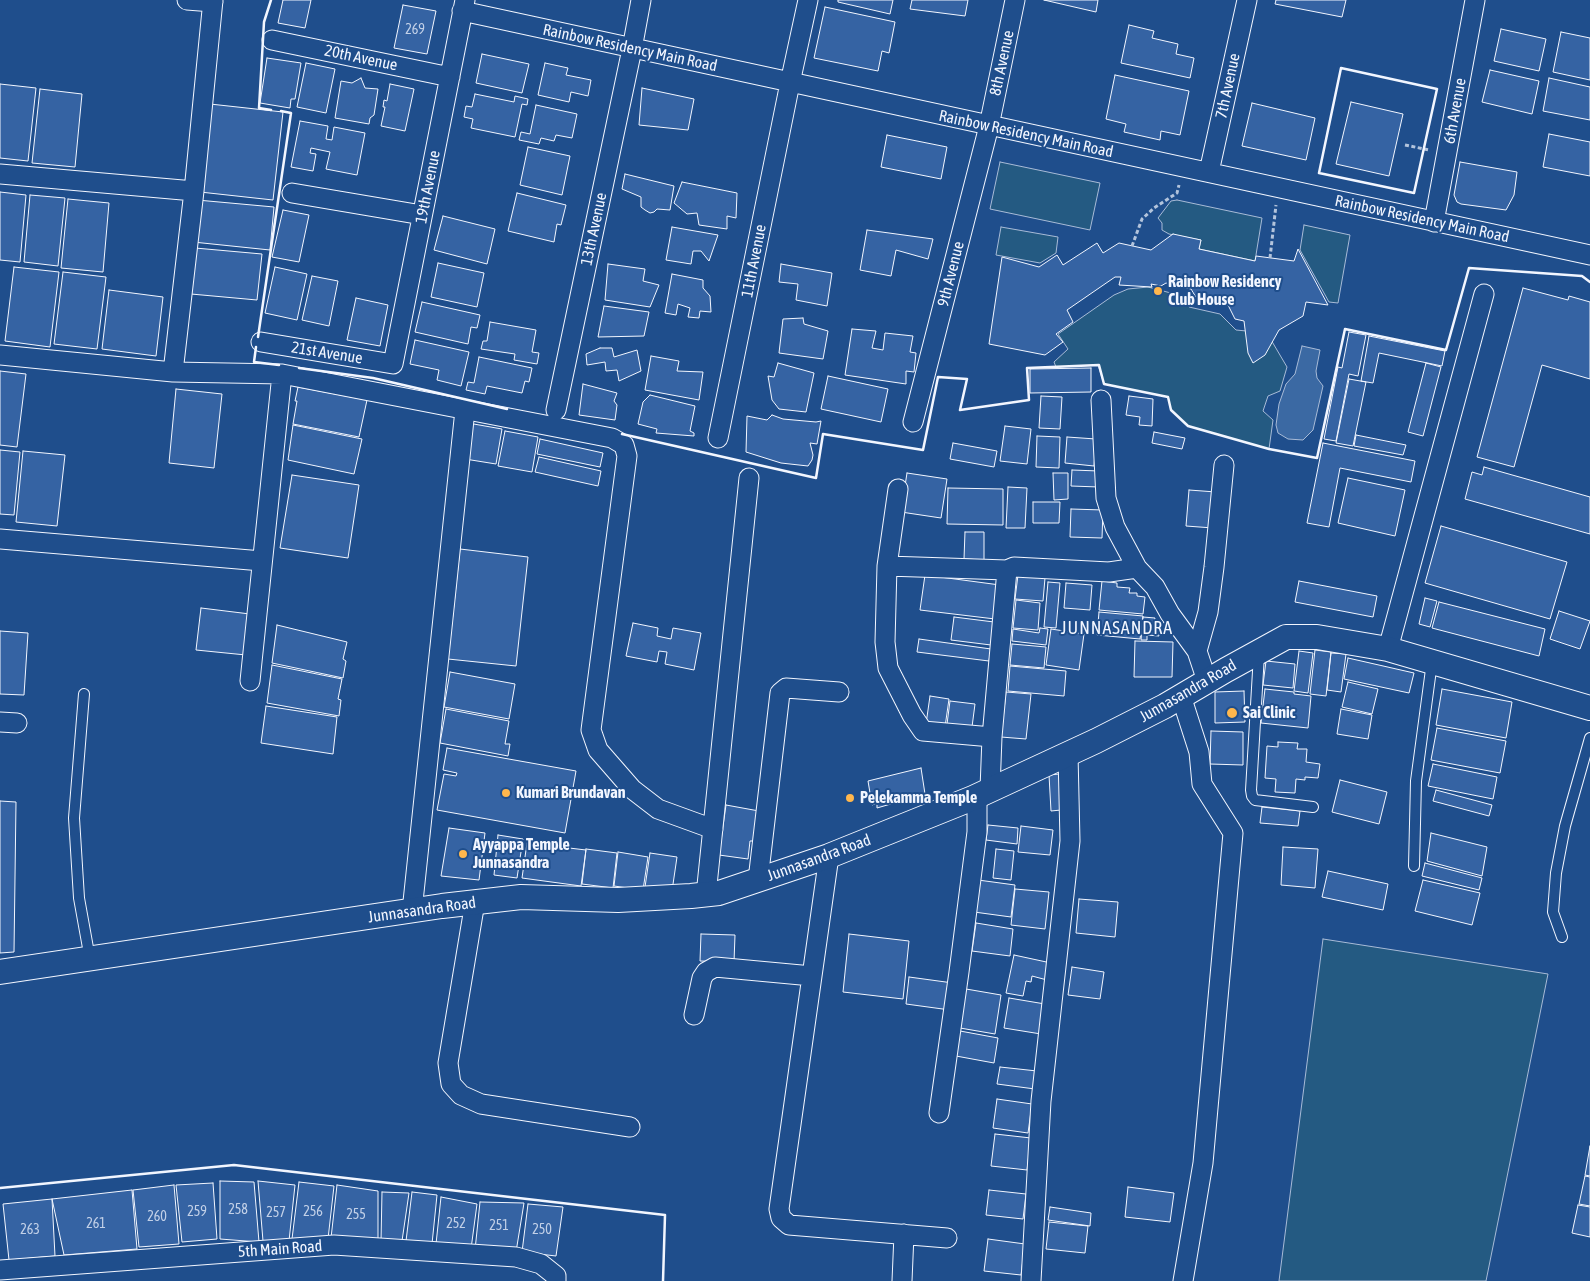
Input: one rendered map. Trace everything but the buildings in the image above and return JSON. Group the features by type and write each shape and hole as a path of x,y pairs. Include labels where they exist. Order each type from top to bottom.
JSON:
{"street":[{"path":"174,372 213,1 187,0"},
{"name":"13th Avenue","path":"556,410 641,0"},
{"name":"11th Avenue","path":"718,438 808,0"},
{"name":"8th Avenue","path":"989,126 1015,0"},
{"name":"7th Avenue","path":"1209,172 1247,0"},
{"name":"6th Avenue","path":"1434,222 1475,0"},
{"name":"Rainbow Residency Main Road","path":"464,6 632,49 1590,255"},
{"name":"19th Avenue","path":"393,364 464,6"},
{"name":"20th Avenue","path":"272,40 450,77"},
{"name":"9th Avenue","path":"913,422 989,126"},
{"path":"0,174 194,191"},
{"path":"292,193 422,215"},
{"path":"1388,649 1484,294"},
{"name":"21st Avenue","path":"261,342 393,364"},
{"path":"0,356 174,372 282,374 612,438 624,445 627,456 591,730 598,750 632,789 658,809 713,829"},
{"path":"250,680 282,374"},
{"path":"1101,400 1106,498 1115,527 1137,568 1155,587 1170,614 1197,651 1207,680"},
{"path":"412,911 465,410"},
{"path":"1197,651 1208,612 1224,465"},
{"path":"706,895 749,478"},
{"path":"898,490 887,566 885,642 888,668 912,715 923,731 992,737"},
{"path":"0,539 262,561"},
{"path":"887,566 1007,570 1014,567 1109,572 1137,568"},
{"path":"939,1113 977,832 992,737 1007,570"},
{"name":"Junnasandra Road","path":"0,972 475,902 521,897 618,900 719,893 829,856 984,793 1096,741 1165,706 1259,650 1286,637 1317,637 1388,649 1590,708"},
{"path":"758,880 780,693 786,688 839,692"},
{"path":"1181,696 1199,752 1202,784 1232,833 1203,1163 1183,1281"},
{"path":"1031,1281 1041,1101 1070,842 1068,754"},
{"path":"829,856 779,1209 781,1218 789,1225 947,1238"},
{"path":"475,902 448,1063 451,1084 461,1096 481,1104 630,1127"},
{"path":"694,1015 702,978 706,972 715,967 812,976"},
{"path":"902,1281 904,1234"},
{"name":"5th Main Road","path":"0,1270 334,1245 516,1257 541,1264 556,1279"}],"lane":[{"path":"1259,650 1252,796 1255,800 1313,807"},
{"path":"1414,866 1416,781 1432,662"},
{"path":"84,694 74,818 79,898 90,959"},
{"path":"1562,937 1553,912 1556,873 1565,826 1590,738"}],"path":[{"path":"1132,246 1142,219 1176,193 1184,168"},
{"path":"1270,258 1277,187"}],"shaded area":[{"path":"1000,162 1100,183 1090,230 990,209"},
{"path":"1177,200 1262,218 1255,261 1199,249 1201,240 1169,234 1162,230 1162,223 1158,218 1171,201"},
{"path":"1304,225 1350,235 1338,303 1329,302 1300,250"},
{"path":"1001,227 1058,237 1056,253 1040,263 996,255"},
{"path":"1148,287 1186,297 1189,307 1220,314 1236,330 1267,333 1287,367 1280,391 1268,396 1263,411 1273,420 1269,449 1188,426 1171,410 1168,397 1104,384 1098,365 1056,367 1054,362 1068,349 1058,334 1114,295 1128,289"},
{"path":"1302,346 1320,350 1316,371 1317,378 1323,386 1313,430 1303,440 1288,439 1278,433 1276,425 1279,404 1286,384 1295,374"},
{"path":"1323,939 1548,974 1486,1281 1279,1281"}],"wall":[{"path":"271,0 264,22 259,108 271,110"},
{"path":"1341,68 1437,89 1414,193 1319,173 1341,68"},
{"path":"258,337 291,113 281,111"},
{"path":"622,434 816,478 823,434 923,450 938,377 967,379 960,410 1029,400 1027,368 1099,365 1104,384 1168,397 1171,410 1188,426 1269,449 1317,458 1345,329 1446,350 1469,268 1582,276 1590,282"},
{"path":"256,347 254,362 279,365"},
{"path":"299,368 373,378 507,409"},
{"path":"0,1188 234,1165 665,1215 663,1281"}],"place":[{"name":"Rainbow Residency Club House","path":"1158,291"},
{"name":"Sai Clinic","path":"1232,713"},
{"name":"Kumari Brundavan","path":"506,793"},
{"name":"Pelekamma Temple","path":"850,798"},
{"name":"Ayyappa Temple Junnasandra","path":"463,854"}],"district":[{"name":"JUNNASANDRA","path":"1117,628"}]}
